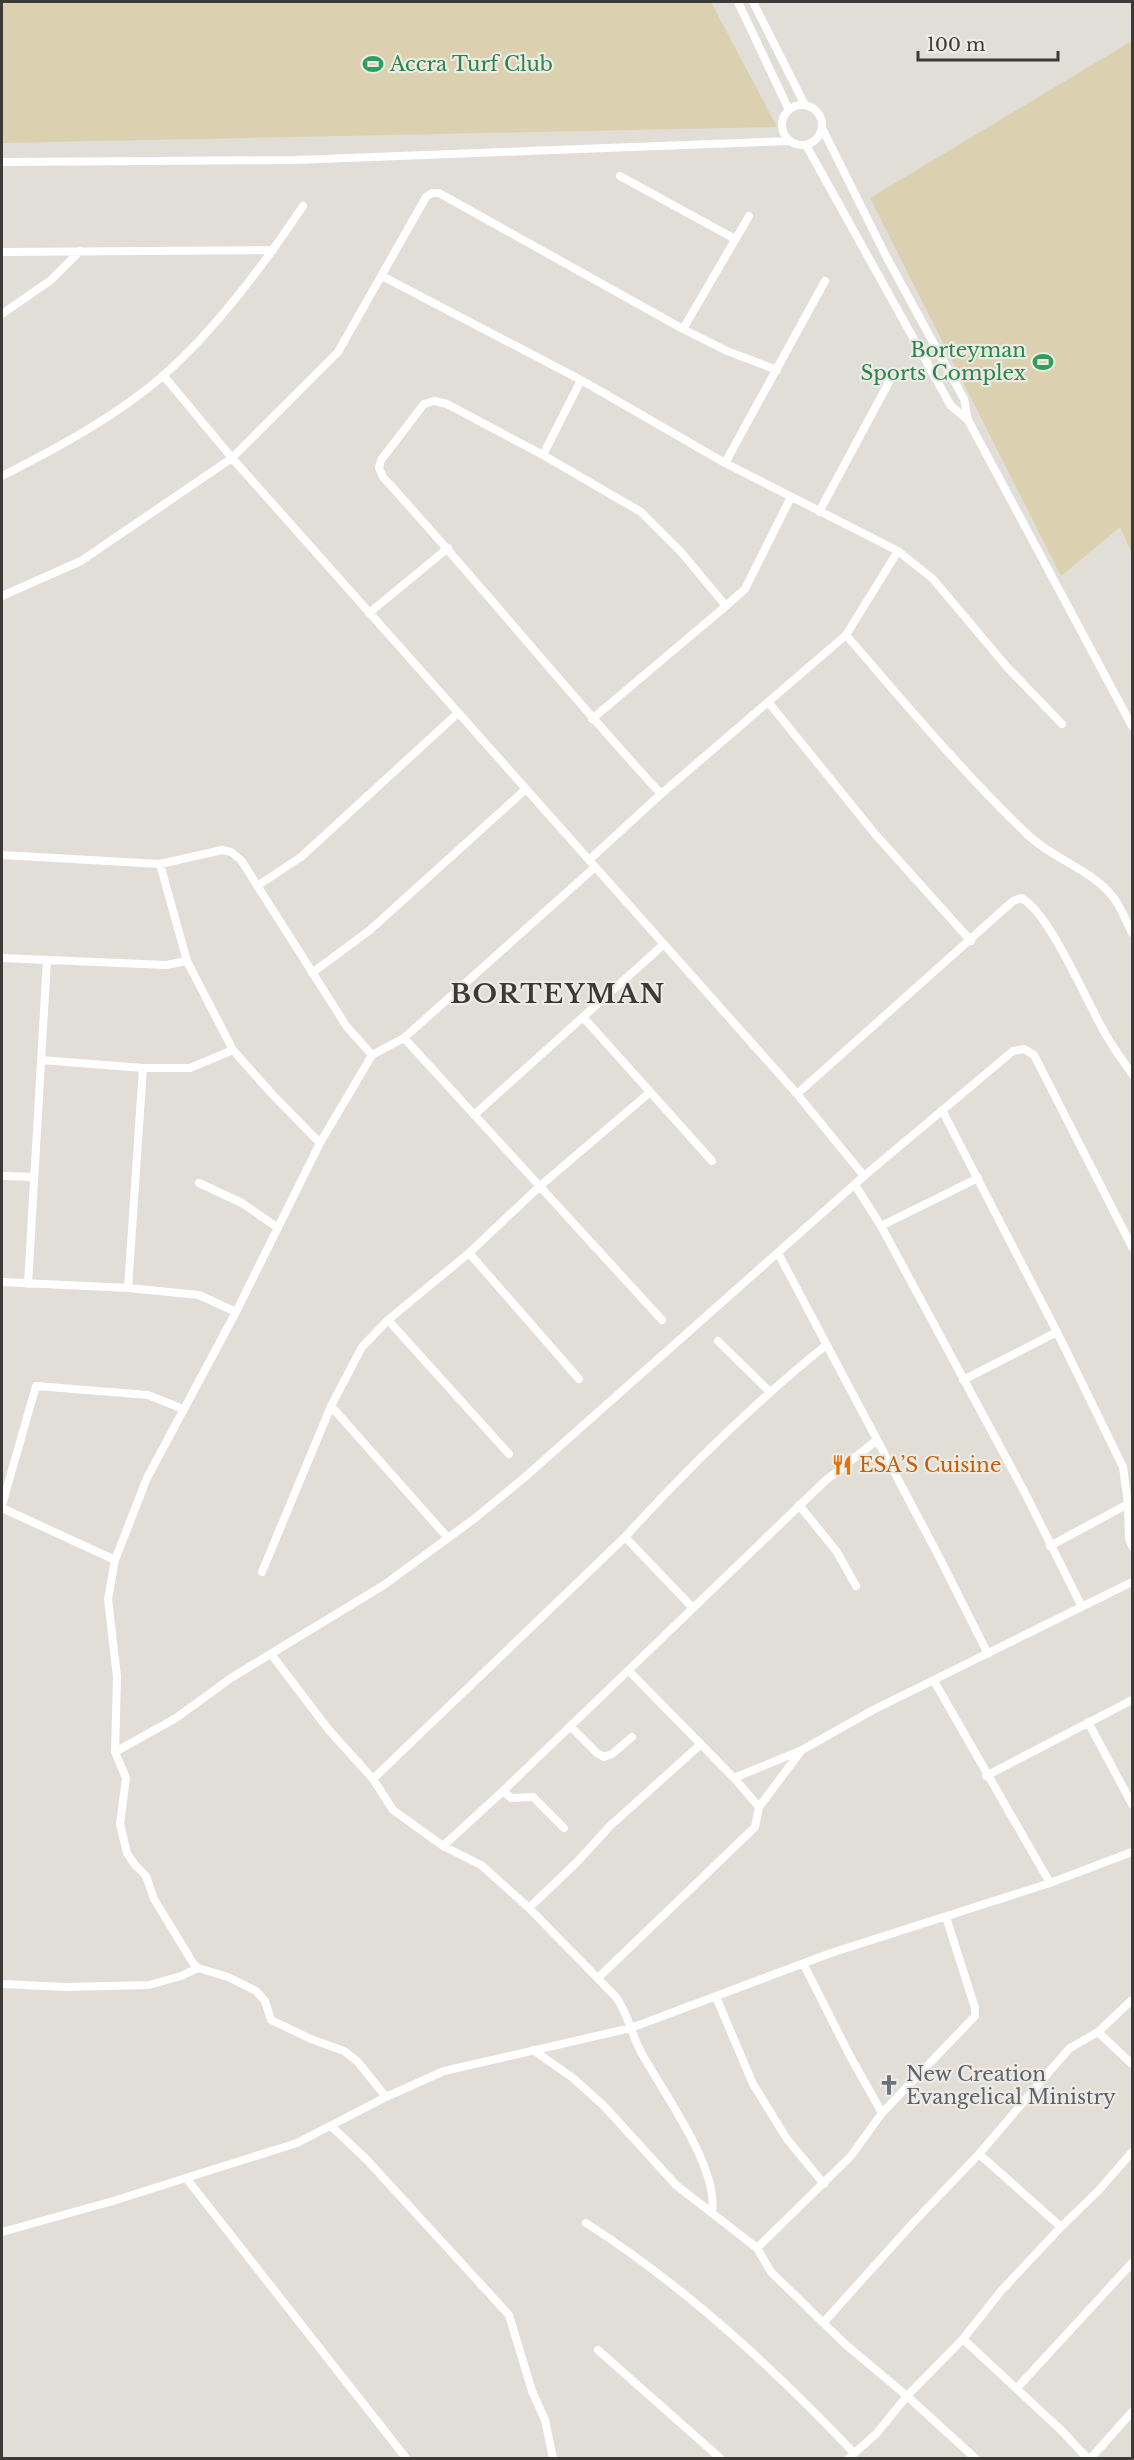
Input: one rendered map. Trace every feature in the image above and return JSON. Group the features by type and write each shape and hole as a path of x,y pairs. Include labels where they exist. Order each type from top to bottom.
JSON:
{"street":[{"path":"738,2 789,110"},
{"path":"753,2 805,105"},
{"path":"2,162 295,159 790,141 806,145 817,139 822,128 817,111 805,105 798,105 789,110 782,126 783,132 790,141"},
{"path":"822,128 886,256 964,399 968,420 1132,726"},
{"path":"806,145 951,406 968,420"},
{"path":"620,176 735,239"},
{"path":"2,596 81,561 232,458 338,352 426,197 432,193 440,193 683,329 727,351 777,370"},
{"path":"2,476 94,426 164,375 212,325 273,250 303,206"},
{"path":"683,329 749,216"},
{"path":"2,252 273,250"},
{"path":"2,314 51,280 80,251"},
{"path":"382,276 581,380 725,463 898,551 933,579 1007,667 1062,724"},
{"path":"725,463 825,281"},
{"path":"164,375 232,458 797,1094 864,1176"},
{"path":"543,455 581,380"},
{"path":"819,512 889,382"},
{"path":"661,794 592,719 448,548 383,477 379,468 381,460 424,404 435,401 447,404 543,455 641,512 681,552 726,606"},
{"path":"592,719 745,589 791,497"},
{"path":"369,613 448,548"},
{"path":"590,860 661,794 846,635 898,551"},
{"path":"846,635 954,758 1028,836 1050,853 1094,879 1113,897 1132,933"},
{"path":"769,703 874,834 971,941"},
{"path":"257,886 301,857 458,713"},
{"path":"312,973 370,930 526,789"},
{"path":"2,855 160,864 222,850 231,852 241,860 347,1027 372,1055"},
{"path":"160,864 187,961 233,1050 272,1095 320,1143"},
{"path":"386,2097 357,2061 344,2051 311,2039 271,2020 265,2001 246,1984 198,1968 188,1956 154,1899 146,1876 127,1853 120,1824 126,1778 115,1752 117,1677 108,1599 116,1560 147,1478 236,1312 320,1143 372,1055 404,1038 596,867"},
{"path":"797,1094 971,941 1013,901 1021,898 1027,901 1049,929 1107,1037 1132,1074"},
{"path":"474,1115 663,945"},
{"path":"2,958 166,965 187,961"},
{"path":"28,1284 47,960"},
{"path":"583,1017 712,1161"},
{"path":"404,1038 662,1320"},
{"path":"115,1752 176,1718 231,1678 384,1585 448,1538 525,1477 864,1176 1013,1051 1024,1049 1034,1055 1132,1247"},
{"path":"41,1060 143,1068 189,1068 233,1050"},
{"path":"128,1288 143,1068"},
{"path":"262,1572 331,1406 362,1347 388,1320 469,1253 540,1186 650,1093"},
{"path":"942,1110 1057,1332 1123,1467 1128,1504 1129,1538 1132,1546"},
{"path":"2,1176 34,1177"},
{"path":"881,1226 978,1178"},
{"path":"199,1183 242,1203 278,1228"},
{"path":"855,1185 881,1226 1025,1493 1082,1607"},
{"path":"469,1253 579,1379"},
{"path":"778,1253 988,1654"},
{"path":"2,1282 199,1294 236,1312"},
{"path":"388,1320 509,1454"},
{"path":"963,1380 1057,1332"},
{"path":"718,1341 770,1392"},
{"path":"373,1779 625,1537 662,1497 770,1392 825,1346"},
{"path":"116,1560 2,1506 36,1386 148,1395 183,1409"},
{"path":"331,1406 448,1538"},
{"path":"443,1846 571,1727 825,1481 877,1440"},
{"path":"1050,1546 1128,1504"},
{"path":"800,1505 837,1552 856,1586"},
{"path":"625,1537 693,1608"},
{"path":"734,1778 802,1750 873,1710 1132,1582"},
{"path":"271,1654 328,1729 373,1779 393,1810 443,1846 481,1864 598,1977 627,2014 639,2048 694,2144 714,2200 712,2212"},
{"path":"628,1671 734,1778 759,1807"},
{"path":"934,1681 986,1776 1050,1883"},
{"path":"986,1776 1132,1700"},
{"path":"1088,1722 1132,1804"},
{"path":"571,1727 597,1754 604,1757 612,1754 632,1737"},
{"path":"529,1908 577,1862 610,1826 701,1744"},
{"path":"598,1977 755,1827 759,1807 802,1750"},
{"path":"503,1791 510,1798 533,1797 564,1828"},
{"path":"2,2232 112,2201 297,2143 386,2097 444,2071 632,2028 831,1953 1050,1883 1132,1852"},
{"path":"757,2248 851,2156 882,2113 975,2016 946,1917"},
{"path":"804,1965 882,2113"},
{"path":"2,1984 65,1988 149,1985 181,1976 198,1968"},
{"path":"716,1997 753,2085 787,2139 824,2184"},
{"path":"824,2322 979,2154 1054,2064 1070,2048 1098,2032 1132,2000"},
{"path":"1098,2032 1132,2064"},
{"path":"533,2050 573,2078 604,2106 676,2185 757,2248 771,2272 845,2344 975,2458"},
{"path":"330,2126 367,2160 509,2315 532,2391 545,2420 553,2458"},
{"path":"586,2223 647,2265 761,2359 851,2456 876,2434 907,2396 963,2339 1001,2291 1099,2190 1132,2152"},
{"path":"979,2154 1061,2227"},
{"path":"186,2178 406,2458"},
{"path":"1017,2388 1132,2263"},
{"path":"963,2339 1089,2458 1132,2412"},
{"path":"598,2350 720,2458"}],"shaded area":[{"name":"Accra Turf Club","path":"2,2 711,2 777,127 2,143"},
{"name":"Borteyman Sports Complex","path":"1132,41 1132,553 1120,527 1061,576 870,198"}],"place":[{"name":"Accra Turf Club","path":"373,64"},
{"name":"Borteyman Sports Complex","path":"1043,362"},
{"name":"ESA’S Cuisine","path":"842,1465"},
{"name":"New Creation Evangelical Ministry","path":"889,2085"}],"district":[{"name":"BORTEYMAN","path":"558,994"}]}
